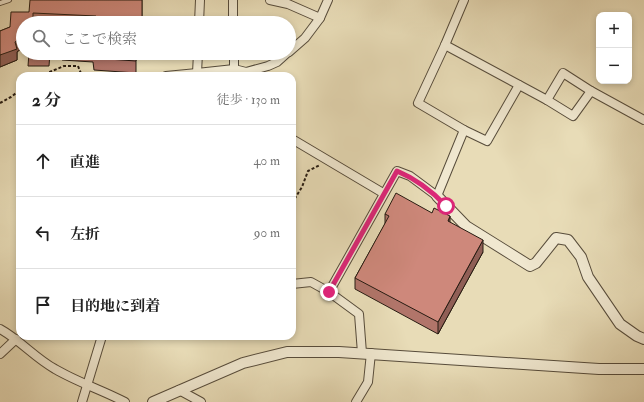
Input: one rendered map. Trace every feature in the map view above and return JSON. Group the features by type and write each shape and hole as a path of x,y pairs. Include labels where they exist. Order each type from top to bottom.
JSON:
{"street":[{"path":"199,16 200,0"},
{"path":"233,0 233,16"},
{"path":"270,0 288,4 320,18"},
{"path":"296,45 305,38 320,18 328,0"},
{"path":"464,0 418,103 464,130 487,141 519,85"},
{"path":"445,45 547,100 573,116 591,91"},
{"path":"197,72 198,60"},
{"path":"234,60 234,69 237,72"},
{"path":"212,72 234,69 246,72 268,66 279,60"},
{"path":"547,100 563,73 591,91 644,120"},
{"path":"437,196 464,130"},
{"path":"296,140 383,193"},
{"path":"329,292 383,193 397,171 410,176 437,196 466,226 530,266 536,263 556,238 568,240 581,256 588,277 620,324 644,339"},
{"path":"296,284 311,282 329,292 359,314 366,353 368,382 356,402"},
{"path":"0,329 16,338"},
{"path":"0,354 20,340 34,355 55,369 125,402"},
{"path":"82,402 101,340"},
{"path":"153,402 243,362 287,352 366,353 599,369 644,369"},
{"path":"179,390 201,402"}],"lane":[{"path":"0,3 9,0"}],"path":[{"path":"50,72 64,66 78,66 80,72"},
{"path":"0,103 16,93"},
{"path":"296,197 302,187 308,171 330,161"}],"building":[{"path":"30,0 142,0 142,16 96,16 33,13 33,16 16,16 16,49 0,55 0,31 10,27 11,12 29,12"},
{"path":"396,193 432,213 434,208 450,216 448,221 483,240 438,322 355,278 389,216 385,214"}],"route":[{"path":"329,292 383,193 397,171 410,176 437,196 446,206"}]}
